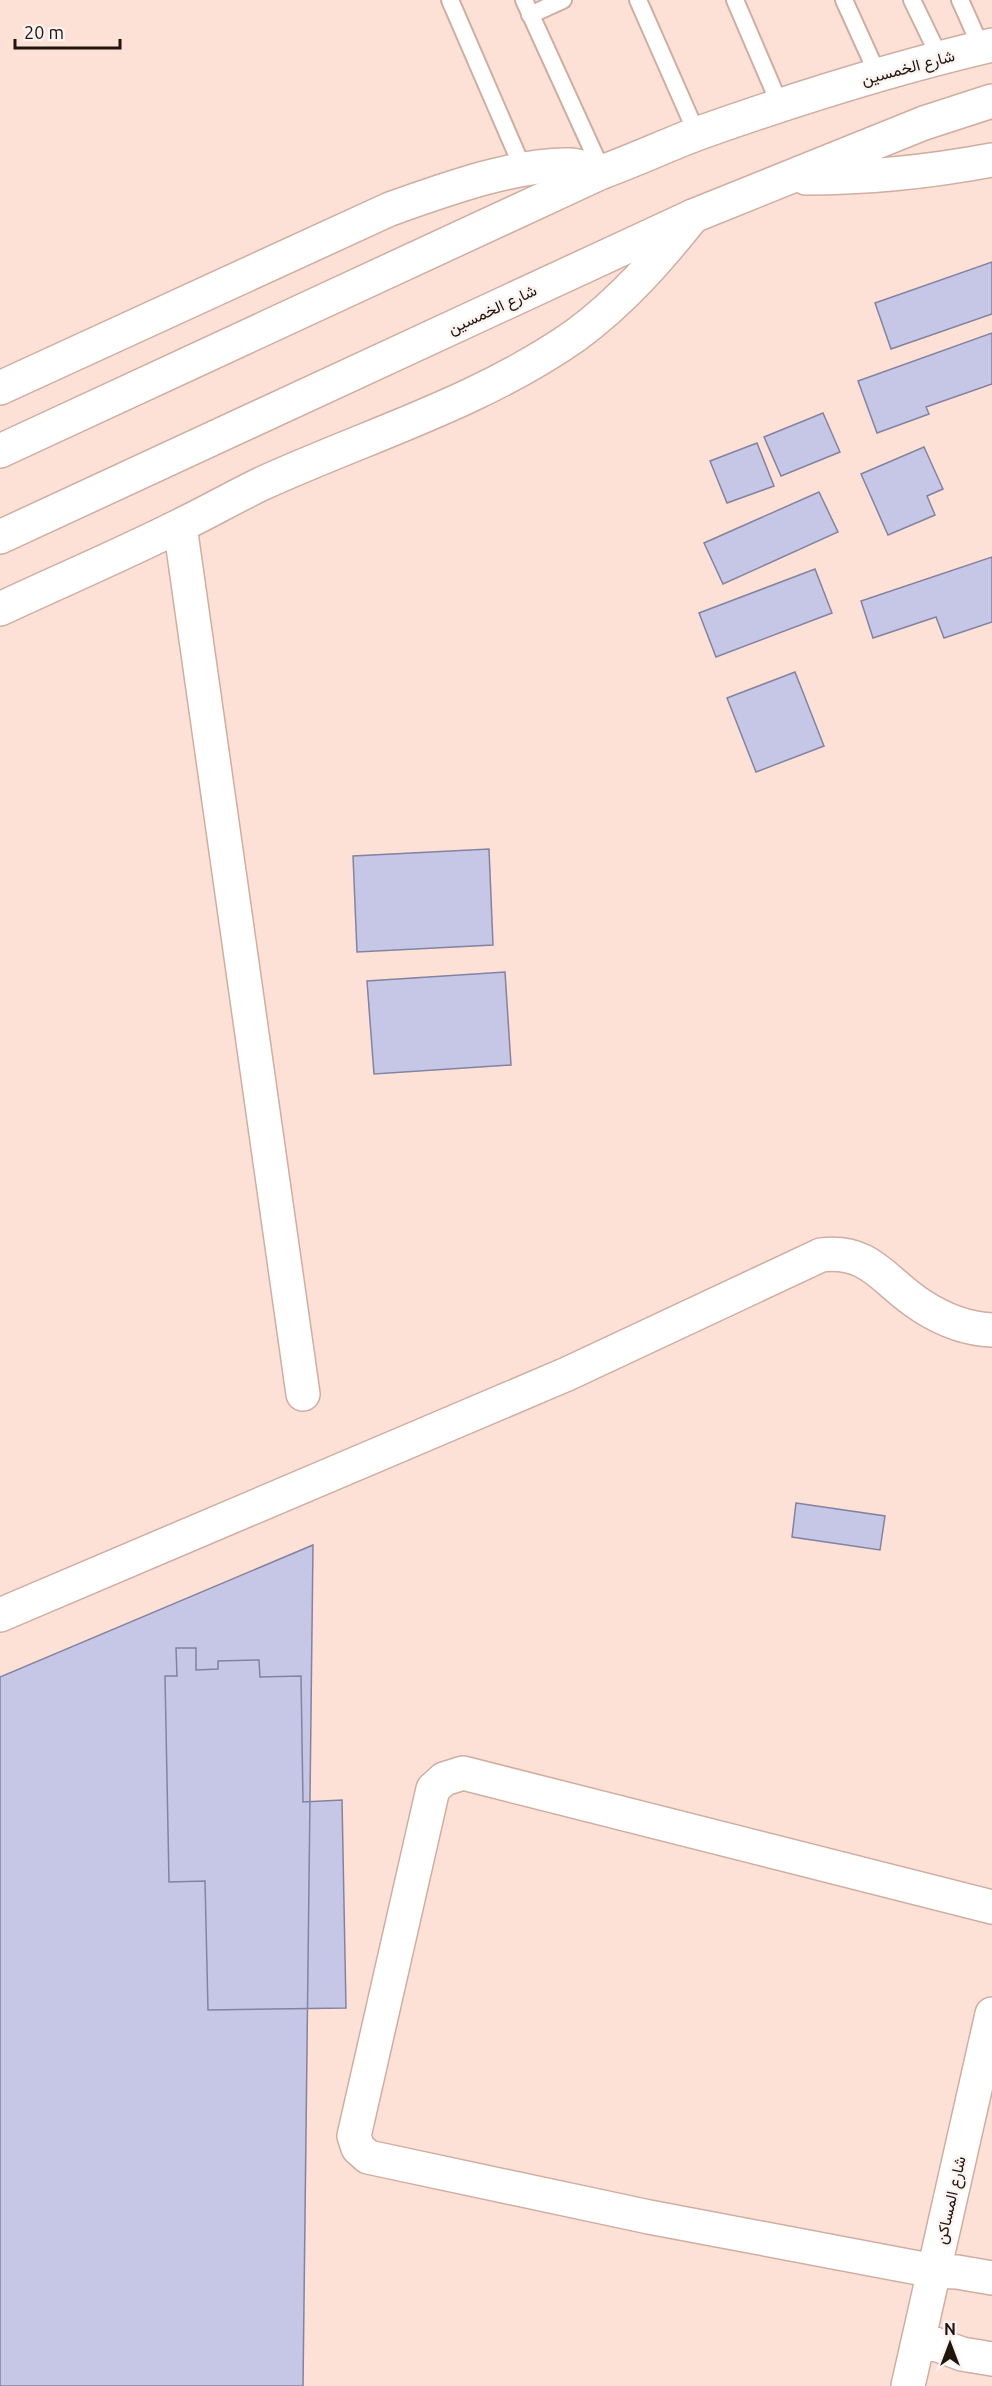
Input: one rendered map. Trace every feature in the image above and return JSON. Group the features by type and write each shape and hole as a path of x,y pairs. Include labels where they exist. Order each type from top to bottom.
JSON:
{"street":[{"name":"شارع الخمسين","path":"0,451 602,172 697,134 780,105 878,75 987,46"},
{"name":"شارع الخمسين","path":"0,537 693,216 924,123 992,101"},
{"path":"789,178 858,178 915,173 992,160"},
{"path":"0,388 390,209 441,191 546,166 573,165 602,172"},
{"path":"0,609 180,526 261,484 480,390 529,365 576,334 619,299 658,260 693,216"},
{"path":"180,526 303,1394"},
{"path":"0,1616 567,1374 821,1255 836,1253 866,1262 920,1305 941,1317 964,1326 992,1330"},
{"path":"992,1907 463,1773 444,1779 433,1789 354,2136 358,2148 368,2157 649,2217 934,2271 992,2278"},
{"name":"شارع المساكن","path":"908,2386 992,2014"},
{"path":"919,2338 962,2354 992,2359"}],"lane":[{"path":"450,0 524,171"},
{"path":"563,0 527,7 602,172"},
{"path":"639,0 697,134"},
{"path":"735,0 780,105"},
{"path":"844,0 878,75"},
{"path":"912,0 940,58"},
{"path":"960,0 987,46"}],"building":[{"path":"992,262 992,314 891,349 875,303"},
{"path":"992,333 992,384 926,407 929,414 877,433 858,381"},
{"path":"823,413 840,452 781,476 764,437"},
{"path":"757,443 774,486 727,503 710,461"},
{"path":"924,447 943,489 927,496 935,515 888,535 861,474"},
{"path":"819,492 838,532 723,584 704,543"},
{"path":"992,557 992,622 944,638 936,617 873,638 861,601"},
{"path":"815,569 832,613 716,657 699,613"},
{"path":"795,672 824,746 756,772 727,698"},
{"path":"489,849 493,945 357,952 353,856"},
{"path":"505,972 511,1065 374,1074 367,981"},
{"path":"796,1503 885,1516 880,1550 792,1537"},
{"path":"313,1545 303,2386 0,2386 0,1677"},
{"path":"176,1648 196,1648 196,1670 218,1669 218,1661 259,1660 260,1677 301,1676 303,1802 342,1800 346,2008 208,2010 205,1881 169,1882 165,1676 177,1676"}]}
